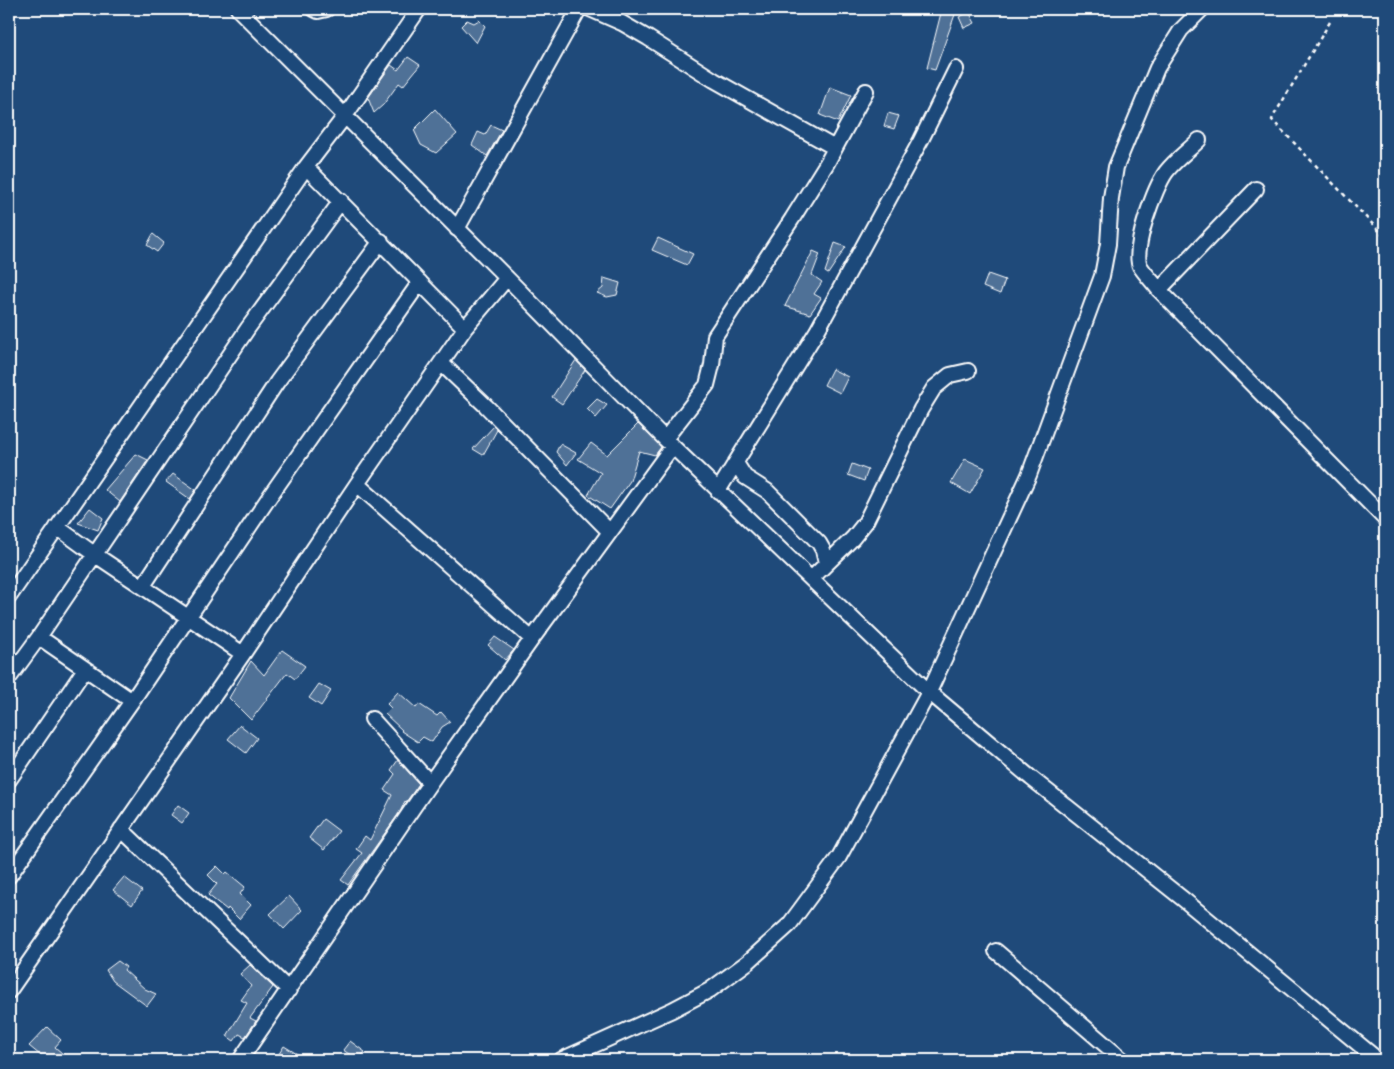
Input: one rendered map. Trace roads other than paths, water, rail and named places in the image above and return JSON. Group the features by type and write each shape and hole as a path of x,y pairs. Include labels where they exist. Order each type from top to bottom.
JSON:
{"street":[{"path":"238,9 507,278 668,443 929,692 1031,778 1378,1060"},
{"path":"314,9 318,11 327,9"},
{"path":"9,597 306,167 345,116 419,9"},
{"path":"457,229 579,9"},
{"path":"590,9 622,23 714,80 835,148"},
{"path":"561,1060 672,1010 710,990 748,962 789,925 839,857 929,692 1029,476 1098,286 1108,244 1111,198 1116,167 1157,68 1181,30 1202,9"},
{"path":"718,491 817,331 921,140 956,69"},
{"path":"240,1060 430,783 610,532 707,385 712,365 715,336 792,219 835,148 866,91"},
{"path":"1199,140 1166,172 1156,191 1139,239 1137,254 1140,266 1159,290 1385,519"},
{"path":"306,167 466,328"},
{"path":"1159,290 1256,189"},
{"path":"9,678 248,328 341,201"},
{"path":"143,586 277,382 380,241"},
{"path":"9,992 14,972 121,829 243,654 441,363 466,328 507,278"},
{"path":"9,876 132,701 270,496 420,282"},
{"path":"441,363 610,532"},
{"path":"811,579 865,523 921,409 934,388 950,375 968,371"},
{"path":"736,463 745,477 767,490 819,543 824,550 826,563"},
{"path":"357,484 532,639"},
{"path":"57,527 243,654"},
{"path":"38,637 132,701"},
{"path":"9,780 85,669"},
{"path":"372,719 430,783"},
{"path":"121,829 289,990"},
{"path":"996,951 1123,1060"}]}
